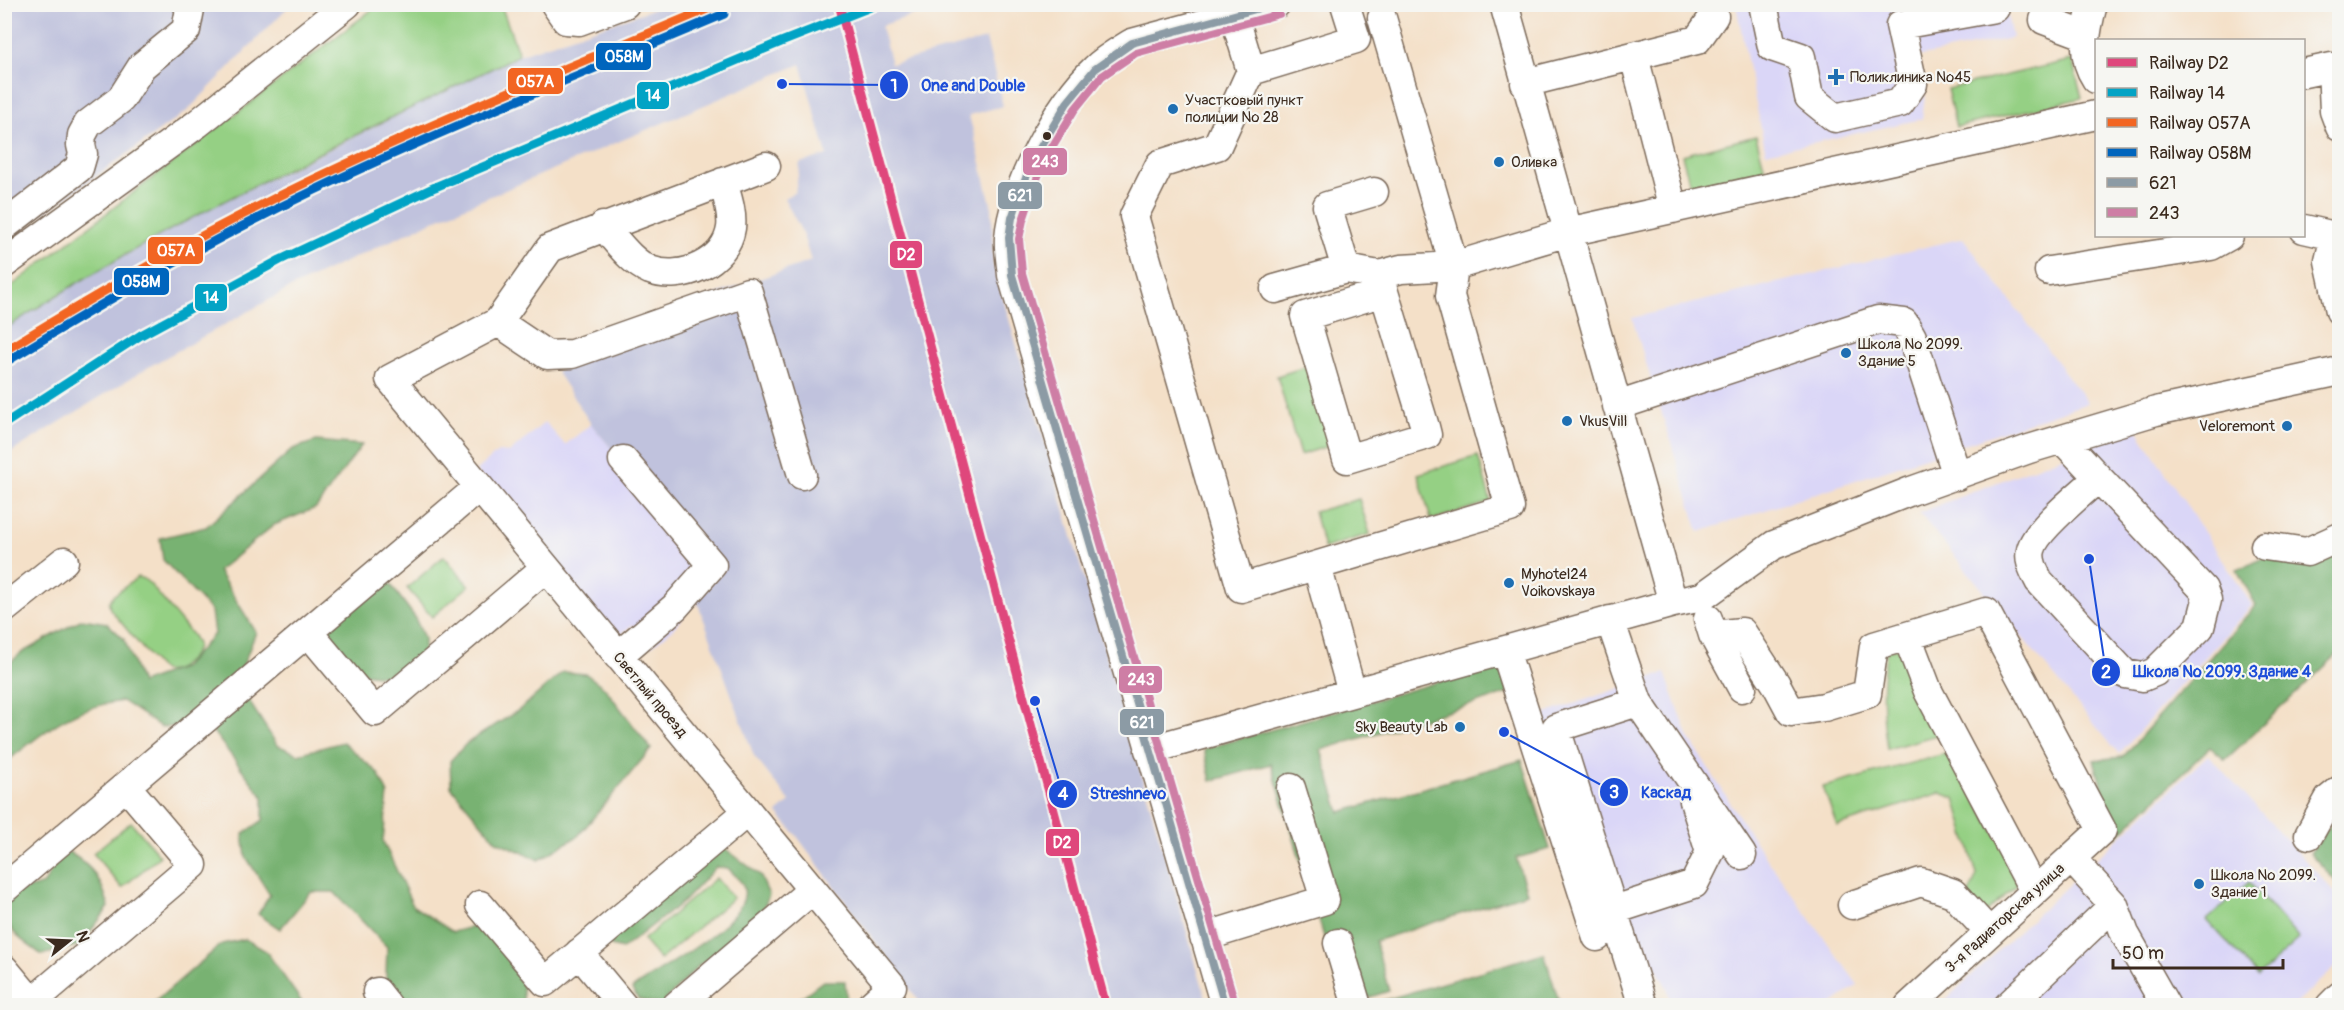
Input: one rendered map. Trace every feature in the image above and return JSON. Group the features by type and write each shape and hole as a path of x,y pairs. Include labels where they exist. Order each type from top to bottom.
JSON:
{"street":[{"path":"4,226 79,168 83,154 82,135 88,124 121,99 142,66 186,30 189,15 187,4"},
{"path":"4,264 197,124 347,4"},
{"path":"555,4 566,20 579,21 625,4"},
{"path":"1225,1005 1012,275 1009,238 1024,179 1044,138 1093,70 1112,54 1132,43 1276,4"},
{"path":"1251,71 1356,39 1346,4"},
{"path":"1504,4 1673,603"},
{"path":"1525,83 1697,40 1714,16 1711,4"},
{"path":"1763,4 1772,47 1801,57 1809,97 1835,118 1900,103 1913,84 1900,25 1995,8 1994,4"},
{"path":"2093,4 2084,35 2090,69 2095,76"},
{"path":"1234,15 1251,71 1217,146 1160,164 1134,216 1241,588 1510,508 1450,296 1454,266 1382,18"},
{"path":"2044,20 2084,35"},
{"path":"1634,56 1672,209"},
{"path":"2305,73 2336,59 2334,111 2340,127"},
{"path":"1275,289 1346,268 1382,284 1427,435 1347,459 1305,316 1382,284 1401,269 1454,266 1568,232 2095,115"},
{"path":"766,166 550,248 498,322 547,355 572,354 748,292 802,475"},
{"path":"603,226 632,258 643,266 663,273 684,272 709,262 725,246 731,226 723,182"},
{"path":"1346,268 1327,206 1374,192"},
{"path":"2305,229 2337,235 2329,261 2340,311"},
{"path":"2049,271 2211,246 2227,237"},
{"path":"1617,406 1878,320 1904,323 1912,337 1958,476"},
{"name":"Светлый проезд","path":"498,322 390,379 899,996 870,1005"},
{"path":"1149,750 1610,620 1702,597 1774,545 1911,491 2062,439 2156,411 2340,371"},
{"path":"2062,439 2203,589 2207,600 2200,627 2155,672 2143,677 2125,674 2039,581 2032,568 2030,551 2036,536 2098,478"},
{"path":"618,656 675,607 712,565 623,460"},
{"path":"4,889 478,488"},
{"path":"2265,546 2307,552 2340,537"},
{"path":"4,609 64,561"},
{"path":"1317,566 1352,693"},
{"path":"308,632 375,712 545,568"},
{"path":"1702,597 1713,635 1742,688"},
{"name":"3-я Радиаторская улица","path":"1907,636 1986,612 2102,830 1909,1005"},
{"path":"1610,620 1638,702 1742,855"},
{"path":"1713,635 1742,632 1776,684 1791,712 1824,707 1867,694 1874,646 1907,636 1928,691 2034,891"},
{"path":"1505,650 1597,937"},
{"path":"1638,702 1556,728 1643,1005"},
{"path":"1614,910 1694,884 1710,852 1684,770"},
{"path":"4,969 34,1004 193,865 126,786"},
{"path":"1204,937 1325,900 1291,789"},
{"path":"2309,835 2330,799 2340,790"},
{"path":"480,905 545,982 747,812"},
{"path":"2071,858 2114,905 2125,934 2166,1005"},
{"path":"1852,905 1921,882 1953,893 1989,932"},
{"path":"676,1005 812,890"},
{"path":"2008,1005 2114,905"},
{"path":"1338,943 1357,1005"},
{"path":"579,953 623,1005"},
{"path":"2330,1005 2340,996"}],"shaded area":[{"path":"5,5 290,5 187,111 5,241"},
{"path":"665,5 941,5 881,26 891,64 986,39 1003,106 969,115 992,208 993,264 1208,1005 922,1005 796,835 777,813 790,802 754,756 697,601 725,569 616,454 591,424 556,371 627,325 811,261 802,232 784,198 795,192 800,163 827,155 801,64 444,216 294,286 152,365 5,456 5,329 45,302 185,221 519,55"},
{"name":"Поликлиника №45","path":"1736,5 2005,5 2012,38 1917,57 1925,96 1922,119 1766,153"},
{"name":"Школа № 2099. Здание 5","path":"1963,238 2088,403 1699,532 1632,318"},
{"path":"545,422 565,445 591,424 616,454 725,569 671,631 651,647 632,625 617,638 476,471 498,452 509,453"},
{"path":"2136,428 2252,605 2119,754 1919,513"},
{"path":"1665,673 1688,736 1759,848 1858,985 1830,1005 1672,1005 1667,988 1641,940 1618,946 1535,717"},
{"name":"Школа № 2099. Здание 1","path":"2208,755 2339,897 2339,964 2295,1005 1939,1006"}],"green space":[{"path":"378,5 501,5 519,55 322,151 193,218 66,290 5,329 5,291"},
{"path":"2072,60 2082,98 1956,127 1947,89"},
{"path":"1756,136 1765,170 1691,189 1682,155"},
{"path":"1308,366 1332,445 1300,455 1277,376"},
{"path":"316,441 362,445 316,508 274,525 218,571 256,632 239,676 252,706 277,745 298,754 343,742 378,773 388,794 383,841 413,906 453,932 475,926 518,941 524,1005 385,1005 387,947 334,892 311,892 280,929 258,914 270,895 246,857 243,834 263,820 263,797 208,725 161,727 122,701 103,704 72,715 46,731 5,763 5,667 21,653 82,619 107,623 124,639 141,683 184,667 214,634 211,611 163,560 160,538 206,527 293,449"},
{"path":"1478,456 1491,502 1431,520 1418,474"},
{"path":"1359,499 1370,534 1324,548 1314,512"},
{"path":"2339,545 2339,653 2225,760 2210,747 2116,837 2094,760 2123,757 2256,605 2237,570 2273,554"},
{"path":"444,556 469,586 432,617 407,588"},
{"path":"138,577 150,584 197,644 190,659 174,670 163,671 157,666 110,609 109,602 113,596"},
{"path":"385,577 414,616 424,638 424,649 417,658 385,676 363,673 327,641 328,629"},
{"path":"1899,648 1940,734 1887,749 1882,700 1883,675 1887,650"},
{"path":"1501,664 1509,693 1321,750 1340,812 1522,760 1550,849 1516,858 1527,893 1375,941 1389,991 1345,1005 1271,764 1211,781 1204,749"},
{"path":"563,672 586,674 605,688 651,749 578,836 539,860 496,841 451,787 450,761 467,743 519,710"},
{"path":"1948,753 2023,880 1982,916 1966,901 1977,875 1955,798 1940,793 1837,826 1823,787"},
{"path":"2339,814 2339,885 2310,853"},
{"path":"131,822 160,856 122,888 93,853"},
{"path":"723,847 760,875 769,895 756,927 699,965 661,1005 638,999 632,989 701,944 735,914 743,899 743,886 728,868 716,867 684,901 622,949 611,946 606,936"},
{"path":"69,852 91,869 103,889 109,907 80,945 42,955 11,928 7,922 4,903 12,894 44,884 59,854"},
{"path":"716,878 733,898 660,960 643,940"},
{"path":"2249,882 2299,939 2258,976 2207,920"},
{"path":"245,939 266,951 304,1005 151,1005 222,944"},
{"path":"1544,953 1560,1005 1368,1005"},
{"path":"823,981 845,981 847,1004 791,1005"}],"rail line":[{"name":"057А","path":"4,351 155,262 310,181 462,112 719,4"},
{"name":"D2","path":"839,4 1106,1006"},
{"name":"14","path":"4,424 141,335 280,260 435,187 781,42 878,4"},
{"name":"058М","path":"9,360 160,271 315,190 467,121 724,14"}],"transit line":[{"name":"621","path":"1225,1006 1012,275 1009,238 1012,218 1028,172 1040,148 1067,103 1095,69 1132,43 1274,4"},
{"name":"243","path":"1235,1003 1022,273 1019,239 1038,176 1049,152 1075,109 1102,76 1136,53 1279,14"}],"place":[{"name":"Поликлиника №45","path":"1836,77"},
{"name":"One and Double","path":"782,84"},
{"name":"Участковый пункт полиции № 28","path":"1173,109"},
{"name":"Оливка","path":"1499,162"},
{"name":"Школа № 2099. Здание 5","path":"1846,353"},
{"name":"VkusVill","path":"1567,421"},
{"name":"Veloremont","path":"2287,426"},
{"name":"Школа № 2099. Здание 4","path":"2089,559"},
{"name":"Myhotel24 Voikovskaya","path":"1509,583"},
{"name":"Streshnevo","path":"1035,701"},
{"name":"Sky Beauty Lab","path":"1460,727"},
{"name":"Каскад","path":"1504,732"},
{"name":"Школа № 2099. Здание 1","path":"2199,884"}]}
